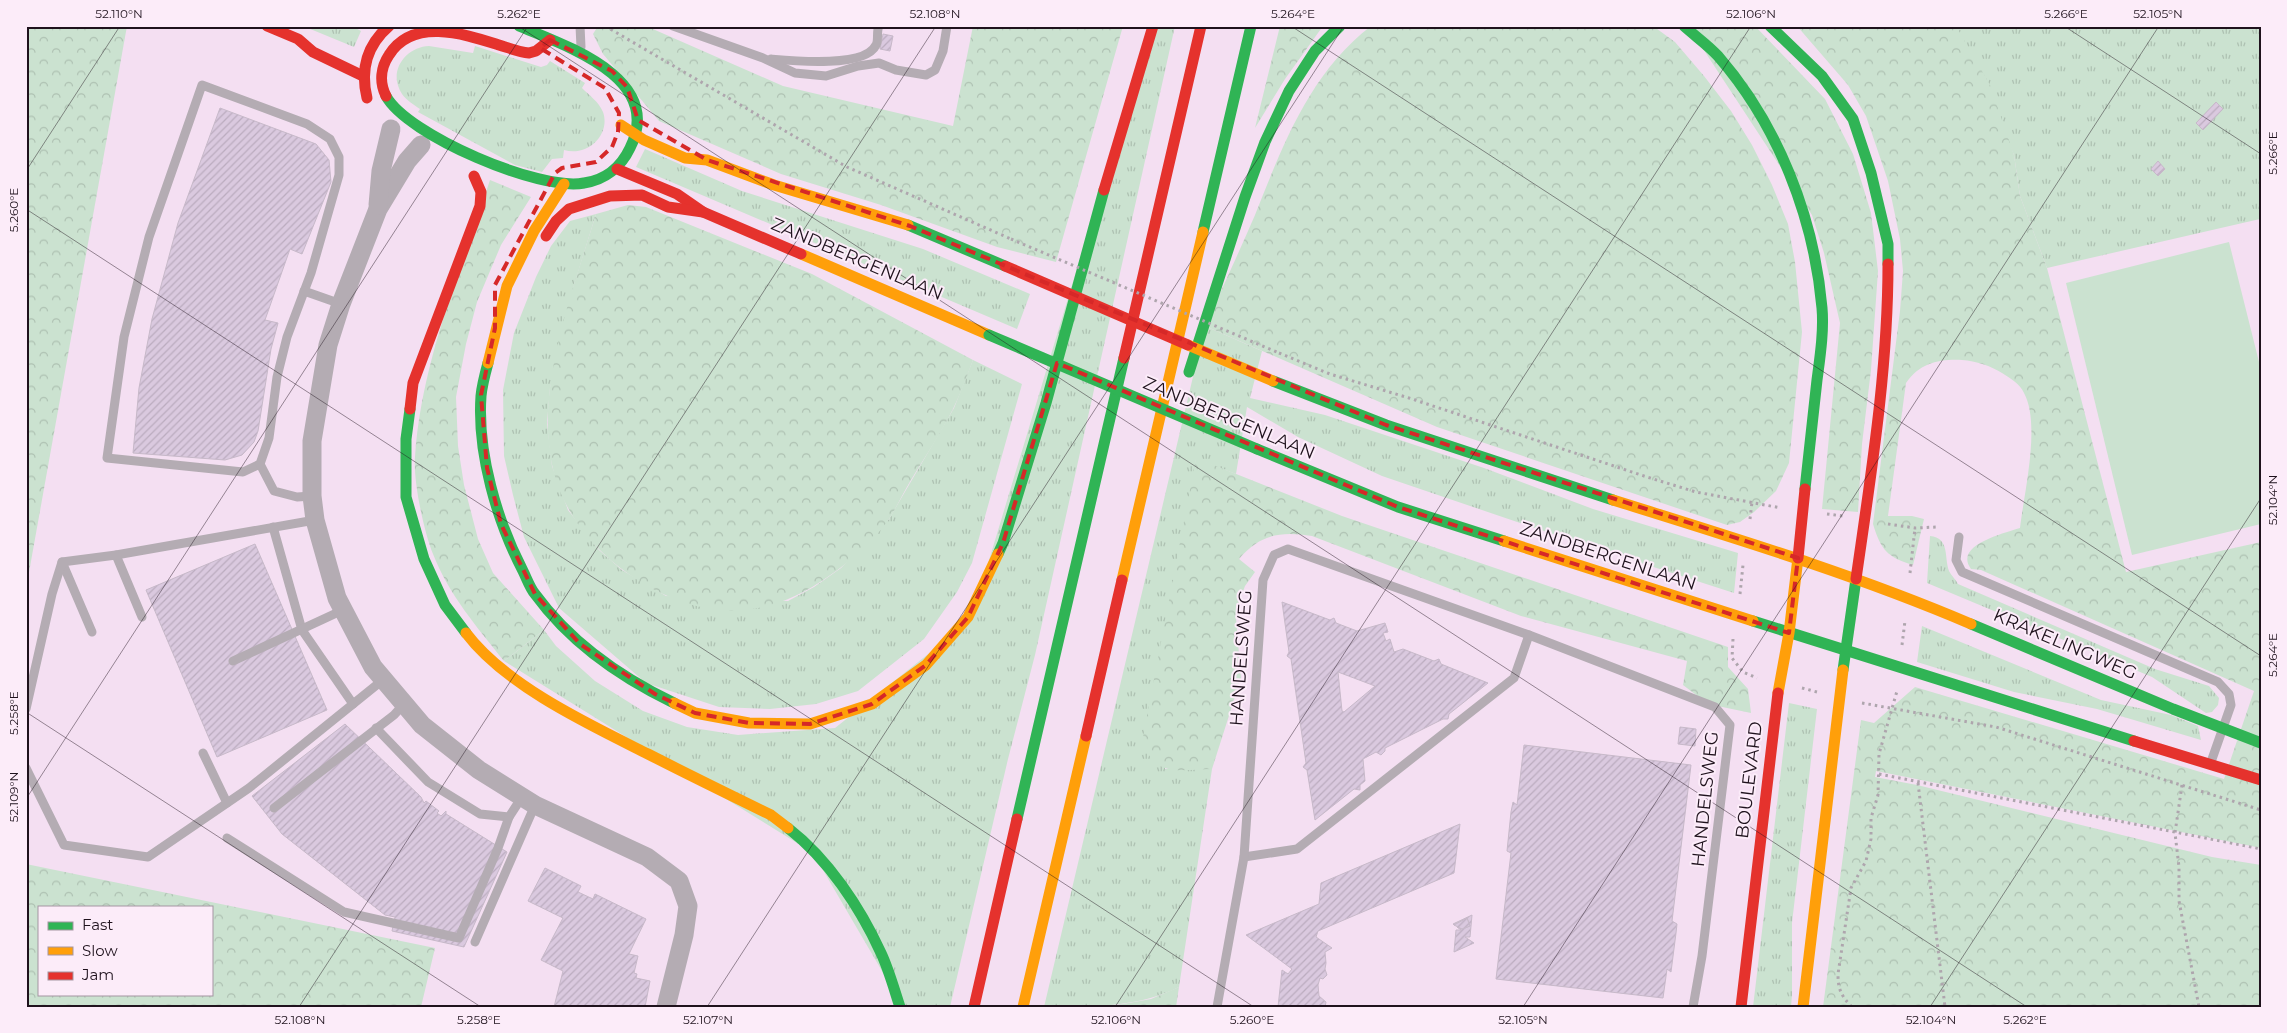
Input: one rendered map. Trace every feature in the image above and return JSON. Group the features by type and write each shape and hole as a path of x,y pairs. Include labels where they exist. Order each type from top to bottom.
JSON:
{"main road":[{"path":"267,26 298,39 325,44"},
{"path":"372,108 365,93 362,60 389,26"},
{"path":"564,184 534,231 511,278 495,328 481,395 481,423 492,497 514,554 535,594 580,644 655,694 695,713 748,723 810,724 872,704 926,665 968,617 1003,543 1046,403 1090,239 1152,26"},
{"path":"974,1007 1201,26"},
{"path":"1023,1007 1251,26"},
{"path":"1185,387 1245,197 1265,142 1289,92 1315,51 1340,26"},
{"name":"BOULEVARD","path":"1684,26 1717,55 1750,97 1783,157 1797,192 1814,256 1822,309 1798,558 1789,633 1779,683 1759,840 1741,1007"},
{"path":"1770,26 1822,76 1853,119 1871,174 1888,244 1888,313 1876,443 1846,651 1803,1007"},
{"path":"518,32 550,40 583,54 612,71 620,79 634,102 638,120 636,135 631,149 617,169 598,180 582,184 550,182 409,136 404,118 390,104 383,89 382,71 385,61 396,45 412,34 420,32 469,37 526,53 544,50 550,40"},
{"path":"518,32 544,50"},
{"path":"298,39 313,52 363,76"},
{"path":"362,60 382,71"},
{"name":"ZANDBERGENLAAN","path":"616,139 619,118 636,135 685,158 707,160"},
{"path":"638,120 648,128"},
{"name":"ZANDBERGENLAAN","path":"680,143 707,160 774,185 910,226 1273,381 1386,425 1476,453 1597,495 1798,558 1856,579"},
{"path":"463,167 474,176 481,192 480,206 412,384 406,439 406,497 424,559 445,605 477,647 533,692 601,731 771,815 807,843 840,883 882,953 900,1007"},
{"path":"542,194 555,173 562,168"},
{"name":"ZANDBERGENLAAN","path":"617,169 677,194 703,212 1257,449 1398,507 1846,651"},
{"path":"541,244 556,222 569,210 610,196 642,195 668,207 703,212"},
{"path":"516,240 525,223"},
{"path":"495,328 495,285 505,263"},
{"path":"495,328 514,300"},
{"path":"1173,425 1179,406"},
{"path":"1118,595 1164,453"},
{"name":"KRAKELINGWEG","path":"1856,579 1933,606 2223,730 2261,744"},
{"path":"1846,651 2261,780"}],"street":[{"path":"378,209 381,171 409,136"},
{"path":"409,136 407,160 378,209 341,304 328,345 312,441 312,496 315,520 336,598 373,667 422,726 479,770 528,801 648,857 679,881 688,906 684,935 666,1007"}],"lane":[{"path":"580,26 580,43 583,54"},
{"path":"672,26 764,58 796,73 826,76 858,66 879,63 896,70 926,75 935,70 943,50 946,26"},
{"path":"764,58 803,62 830,62 868,53 877,45 879,26"},
{"path":"550,40 560,31"},
{"path":"202,85 308,124 330,139 339,157 339,175 304,291 287,336 277,377 269,438 260,464 243,472 108,458 124,337 148,237 202,85"},
{"path":"304,291 341,304"},
{"path":"260,464 274,491 296,497 312,496"},
{"path":"62,562 116,555 315,520"},
{"path":"273,527 302,630 353,704"},
{"path":"1959,537 1956,560 1962,572 2218,682 2229,694 2231,704 2210,765"},
{"name":"HANDELSWEG","path":"1217,1007 1244,857 1263,580 1274,555 1288,549 1529,636 1715,707 1730,725 1705,938 1693,1007"},
{"path":"116,555 142,617"},
{"path":"62,562 92,632"},
{"path":"26,709 52,594 62,562"},
{"path":"233,661 343,610"},
{"path":"1244,857 1297,849 1514,678 1529,636"},
{"path":"26,768 64,845 148,857 248,788 384,679"},
{"path":"274,808 404,704"},
{"path":"376,728 428,782 480,814 509,817"},
{"path":"203,753 227,803"},
{"path":"227,838 344,912 459,938 498,848 509,817 528,801"},
{"path":"475,942 528,801"}],"path":[{"path":"605,26 847,167 1011,239 1330,374 1696,492 1803,512 1915,528 1938,527"},
{"path":"1852,1007 1844,999 1838,988 1838,974 1851,888 1866,861 1871,839 1871,818 1878,795 1879,754 1892,710 1996,727 2261,810"},
{"path":"1879,774 2261,849"},
{"path":"1918,783 1945,1007"},
{"path":"2182,785 2175,832 2179,867 2179,901 2199,1007"}],"highlighted area":[{"path":"550,40 612,71 627,87 638,120 707,160 910,226 1386,425 1798,558 1789,633 1398,507 1057,363 1003,543 968,617 926,665 872,704 810,724 749,723 695,713 655,694 580,644 535,594 501,524 487,468 481,395 495,328 495,285 555,173 562,168 596,162 612,147 618,132 619,113 605,88 540,48"}],"green space":[{"path":"26,26 127,26 26,589"},
{"path":"303,26 352,26 361,31 354,47"},
{"path":"598,26 646,26 783,86 953,126 973,26 1123,26 1056,262 997,247 881,205 781,174 659,121 603,54 593,34"},
{"path":"1150,26 1175,26 1035,655 1008,759 950,1007 903,1007 813,853 504,661 544,630 556,646 595,681 643,711 687,727 738,735 835,728 971,620"},
{"path":"1280,26 1323,26 1285,79 1255,128"},
{"path":"1371,26 1653,26 1675,42 1704,76 1731,111 1752,145 1772,185 1788,224 1795,262 1802,332 1789,463 1776,491 1754,512 1740,522 1727,525 1437,427 1205,326 1300,112 1314,88 1331,66 1349,45"},
{"path":"1688,26 1755,26 1825,99 1853,154 1871,213 1878,271 1871,370 1862,444 1858,512 1822,509 1840,323 1824,253 1812,215"},
{"path":"1797,26 1956,26 1990,85 2014,155 2020,196 2047,268 2126,572 2261,542 2261,848 1876,771 1875,777 1917,785 2212,857 2261,865 2261,1007 1823,1007 1861,720 1874,723 1915,687 2224,779 2254,691 1981,570 1971,569 1967,561 1969,553 1975,547 1983,541 2020,528 2030,459 2031,422 2029,406 2024,393 2011,379 1988,366 1973,361 1946,360 1931,364 1917,371 1906,383 1888,516 1912,516 1924,519 1913,565 1897,559 1882,546 1873,524 1900,311 1903,271 1900,239 1888,181 1866,116 1848,85"},
{"path":"1956,26 2261,26 2260,219 2047,268 2020,196 2014,155"},
{"path":"429,46 473,53 475,46 541,67 547,65 550,61 585,83 582,88 603,112 604,129 589,147 573,151 564,150 563,158 552,159 542,172 515,165 418,112 420,109 402,94 397,77 401,62 413,51"},
{"path":"645,149 742,191 923,249 1030,294 1017,329 636,167"},
{"path":"490,180 531,197 501,245 477,302 466,344 456,397 458,446 464,485 478,539 493,573 544,630 504,661 455,597 433,554 417,492 415,467 419,422 434,352 455,282"},
{"path":"628,205 646,207 812,274 973,360 959,397 948,418 883,527 854,557 804,592 754,609 704,608 680,601 655,590 614,563 586,535 574,519 565,502 557,484 549,445 550,388 555,358 570,298 596,214"},
{"path":"596,214 574,285 550,388 547,423 552,466 568,510 599,550 622,570 666,596 788,601 814,587 841,568 889,519 954,408 973,360 1022,384 972,563 957,592 924,639 858,691 816,704 770,709 719,707 646,683 559,608 524,537 513,495 504,456 503,390 514,333 536,277 551,246 570,221"},
{"path":"2229,242 2261,370 2261,524 2132,555 2066,283"},
{"path":"1205,326 1262,351 1250,398 1325,415 1484,468 1593,509 1738,553 1734,593 1382,476 1298,437 1247,407 1236,474 1196,459 1165,769 1212,769 1179,987 1163,994 1130,1003 1044,1007"},
{"path":"1196,458 1342,516 1728,647 1728,667 1748,689 1751,713 1708,704 1683,685 1687,661 1521,616 1312,536 1281,534 1263,539 1239,559 1255,572 1245,586 1238,605 1236,618 1241,678 1212,769 1178,770 1168,769 1159,765 1152,759 1143,737"},
{"path":"1930,536 1941,540 1945,549 1949,571 1958,584 2155,669 2209,686 2219,698 2218,705 2212,712 2206,713 2152,677 1927,583"},
{"path":"1922,626 2101,700 2171,715 2198,726 2201,740 2097,709 2014,692 1917,662"},
{"path":"1789,703 1817,709 1792,923 1791,1007 1753,1007"},
{"path":"26,864 435,948 421,1007 26,1007"},
{"path":"1179,987 1176,1007 1106,1007 1151,999"}],"building":[{"path":"883,34 893,36 890,51 880,49"},
{"path":"2216,102 2223,109 2203,130 2196,123"},
{"path":"220,108 316,144 329,160 331,182 302,254 290,249 265,320 278,323 271,349 258,431 254,442 242,455 225,460 133,453 139,388 152,319 178,223"},
{"path":"2158,161 2165,169 2158,176 2151,169"},
{"path":"255,544 327,710 217,757 146,590"},
{"path":"1282,602 1330,620 1334,618 1336,623 1357,631 1385,623 1388,632 1383,633 1386,641 1390,639 1394,652 1403,649 1434,661 1439,659 1441,664 1488,683 1449,714 1448,719 1443,719 1385,748 1381,755 1376,752 1363,759 1365,781 1360,785 1360,790 1354,789 1315,820 1307,770 1303,767 1306,763 1291,659 1287,656 1289,652","holes":["1338,672 1375,686 1344,712 1342,711"]},
{"path":"345,724 421,797 424,803 426,801 439,811 437,813 441,816 446,811 446,814 507,852 464,947 392,931 395,917 385,915 282,834 252,796"},
{"path":"1680,727 1696,729 1695,746 1678,744"},
{"path":"1524,745 1691,765 1672,921 1677,924 1676,933 1671,972 1667,969 1663,998 1496,979 1511,853 1507,851 1511,812 1513,802 1517,805"},
{"path":"1460,824 1454,873 1318,931 1316,937 1332,948 1325,952 1327,975 1323,979 1320,978 1318,985 1319,996 1326,1002 1325,1007 1278,1007 1282,970 1288,974 1292,969 1246,935 1319,904 1321,883"},
{"path":"545,868 581,886 578,892 593,899 595,894 646,919 629,954 638,956 634,973 637,974 636,978 650,981 645,1007 554,1007 563,971 541,960 563,918 528,901"},
{"path":"1472,915 1470,937 1465,937 1474,943 1454,952 1456,930 1461,930 1457,927 1462,929 1470,926 1467,918 1453,924"},
{"path":"1467,918 1470,926 1462,929 1454,925"}],"traffic: fast":[{"path":"386,96 399,111 420,127 447,143 508,170 538,179 564,183 584,183 599,179 612,172 630,148 637,123 634,102 623,84 605,68 584,55 519,26"},
{"path":"1203,232 1251,26"},
{"path":"1189,372 1245,197 1265,142 1289,91 1315,51 1340,26"},
{"path":"1684,26 1718,56 1758,112 1790,174 1811,240 1818,274 1822,326 1805,489"},
{"path":"1770,26 1822,76 1853,119 1871,173 1888,244 1888,264"},
{"path":"998,554 1046,403 1104,190"},
{"path":"908,225 1005,266"},
{"path":"989,335 1257,449"},
{"path":"1017,819 1124,358"},
{"path":"488,363 481,396 482,440 486,463 497,509 505,531 532,589 564,628 598,657 635,682 674,703"},
{"path":"1273,381 1386,425 1613,500"},
{"path":"410,409 406,439 406,497 424,559 445,605 466,633"},
{"path":"1257,449 1398,507 1504,541"},
{"path":"1843,670 1856,579"},
{"path":"1753,621 2134,741"},
{"path":"1971,624 2173,709 2261,743"},
{"path":"788,828 816,854 853,901 881,953 900,1007"}],"traffic: slow":[{"path":"621,125 644,140 685,158 707,160 774,185 908,225"},
{"path":"488,363 507,286 534,231 564,184"},
{"path":"1122,580 1203,232"},
{"path":"801,254 989,335"},
{"path":"1188,345 1273,381"},
{"path":"1613,500 1838,573 1971,624"},
{"path":"1504,541 1753,621"},
{"path":"674,703 695,713 749,723 810,724 872,704 926,665 968,617 998,554"},
{"path":"1778,693 1789,633 1798,558"},
{"path":"466,633 503,670 550,702 575,717 771,815 788,828"},
{"path":"1803,1007 1843,670"},
{"path":"1023,1007 1086,736"}],"traffic: jam":[{"path":"267,26 298,39 313,52 363,76"},
{"path":"367,98 364,77 367,58 375,41 389,26"},
{"path":"1104,190 1153,26"},
{"path":"1124,358 1201,26"},
{"path":"386,96 382,85 384,64 399,43 411,36 425,32 455,33 529,53 536,51 550,40"},
{"path":"617,169 677,194 703,212 801,254"},
{"path":"410,409 413,383 480,206 481,192 474,176"},
{"path":"546,236 556,221 569,209 610,196 642,195 668,207 703,212"},
{"path":"1856,579 1882,383 1888,264"},
{"path":"1005,266 1188,345"},
{"path":"1798,558 1805,489"},
{"path":"1086,736 1122,580"},
{"path":"1741,1007 1778,693"},
{"path":"2134,741 2261,780"},
{"path":"974,1007 1017,819"}]}
